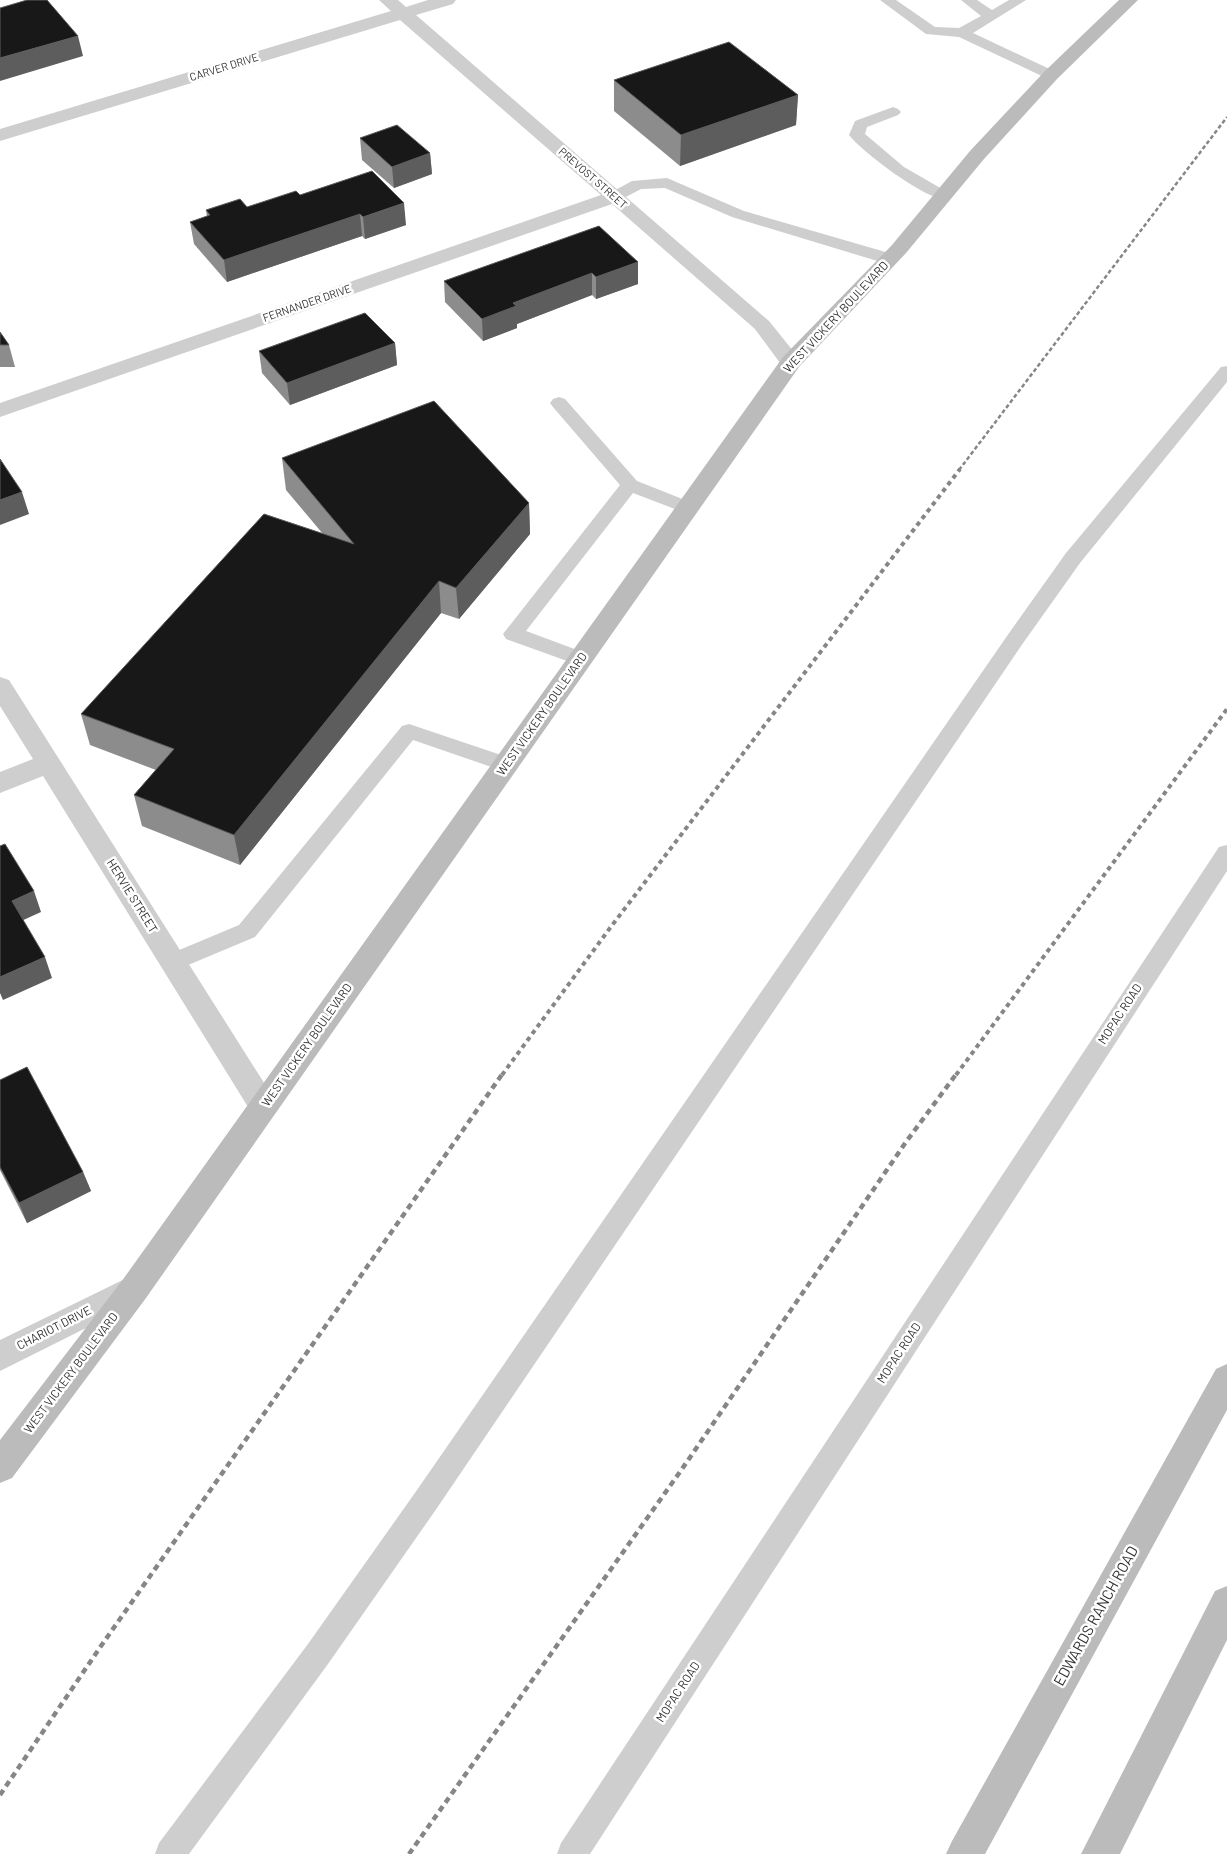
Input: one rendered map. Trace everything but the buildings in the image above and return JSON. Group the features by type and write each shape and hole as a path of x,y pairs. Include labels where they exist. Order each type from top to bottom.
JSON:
{"main road":[{"name":"WEST VICKERY BOULEVARD","path":"0,1467 135,1288 791,362 890,259 977,155 1051,75 1129,0"},
{"name":"EDWARDS RANCH ROAD","path":"965,1854 1227,1379"},
{"path":"1100,1854 1227,1603"}],"street":[{"name":"PREVOST STREET","path":"388,0 762,325 791,362"},
{"name":"CARVER DRIVE","path":"0,135 447,0"},
{"name":"FERNANDER DRIVE","path":"0,410 614,196"},
{"name":"HERVIE STREET","path":"0,686 263,1106"},
{"path":"0,783 48,763"},
{"name":"CHARIOT DRIVE","path":"0,1356 135,1288"}],"lane":[{"path":"887,0 931,31 962,32 1051,75"},
{"path":"968,0 991,16"},
{"path":"962,32 1020,0"},
{"path":"893,112 860,124 857,135 898,170 943,196"},
{"path":"614,196 638,184 668,183 738,214 890,259"},
{"path":"170,1854 318,1654 427,1499 1073,558 1227,371"},
{"path":"559,403 630,485 688,508"},
{"path":"581,659 513,634 630,485"},
{"path":"173,962 247,931 409,731 506,764"},
{"name":"MOPAC ROAD","path":"572,1854 1227,853"}],"railway":[{"path":"959,470 1227,117"},
{"path":"502,1075 610,928 960,469"},
{"path":"956,1075 1227,709"},
{"path":"0,1795 101,1646 503,1073"},
{"path":"409,1854 682,1469 906,1142 957,1073"}]}
